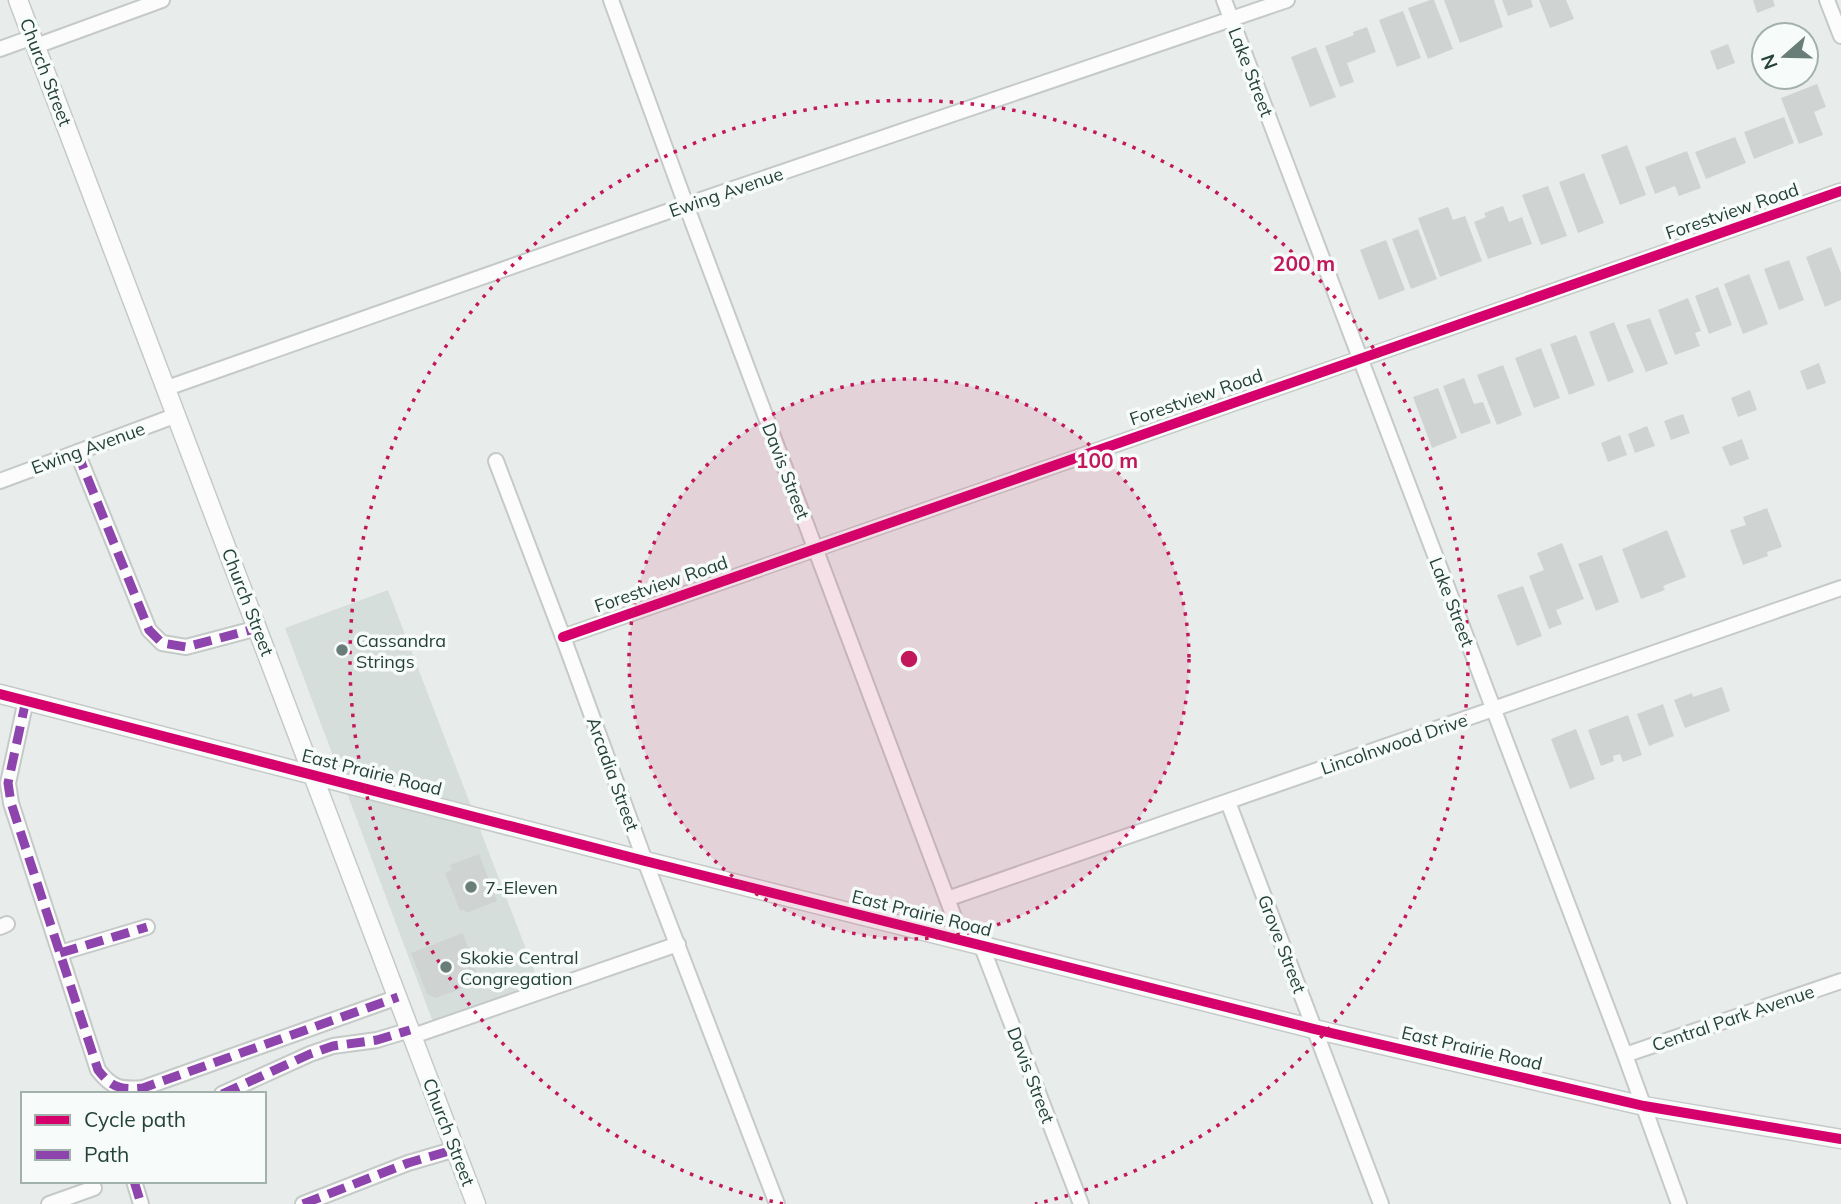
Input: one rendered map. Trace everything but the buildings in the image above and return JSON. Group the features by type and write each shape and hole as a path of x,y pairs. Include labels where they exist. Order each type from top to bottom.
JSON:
{"street":[{"name":"Church Street","path":"18,0 476,1204"},
{"path":"0,49 34,42 162,0"},
{"name":"Davis Street","path":"611,0 963,941"},
{"name":"Lake Street","path":"1224,0 1625,1055 1679,1204"},
{"name":"Ewing Avenue","path":"167,388 686,205 1287,0"},
{"path":"1827,0 1841,36"},
{"name":"Forestview Road","path":"563,637 1841,191"},
{"name":"Ewing Avenue","path":"0,481 177,415"},
{"path":"77,452 149,630 162,643 186,647 258,628"},
{"name":"Arcadia Street","path":"496,461 645,861 777,1204"},
{"name":"Lincolnwood Drive","path":"947,899 1841,588"},
{"name":"East Prairie Road","path":"0,694 982,947 1314,1029 1644,1106 1841,1139"},
{"path":"26,701 8,783 11,803 98,1070 113,1086 126,1090 143,1088 398,997"},
{"name":"Grove Street","path":"1228,802 1381,1204"},
{"path":"60,953 147,927"},
{"path":"226,1092 333,1046 411,1032 678,944"},
{"name":"Davis Street","path":"982,947 1081,1204"},
{"name":"Central Park Avenue","path":"1625,1055 1841,981"},
{"path":"303,1204 408,1163 456,1149"},
{"path":"135,1183 141,1204"},
{"path":"49,1204 94,1188"}],"shaded area":[{"path":"388,590 541,988 434,1025 285,628"}],"marked path":[{"path":"77,452 149,630 162,643 186,647 258,628"},
{"path":"26,700 8,783 11,803 98,1070 108,1081 122,1088 143,1088 398,997"},
{"path":"60,953 147,927"},
{"path":"226,1092 333,1046 377,1040 410,1030"},
{"path":"303,1204 408,1163 456,1149"},
{"path":"135,1183 141,1204"}],"cycle path":[{"path":"563,637 1841,191"},
{"path":"0,694 645,861 1314,1029 1644,1106 1841,1139"}],"place":[{"name":"Cassandra Strings","path":"342,650"},
{"name":"7-Eleven","path":"471,887"},
{"name":"Skokie Central Congregation","path":"446,967"}]}
